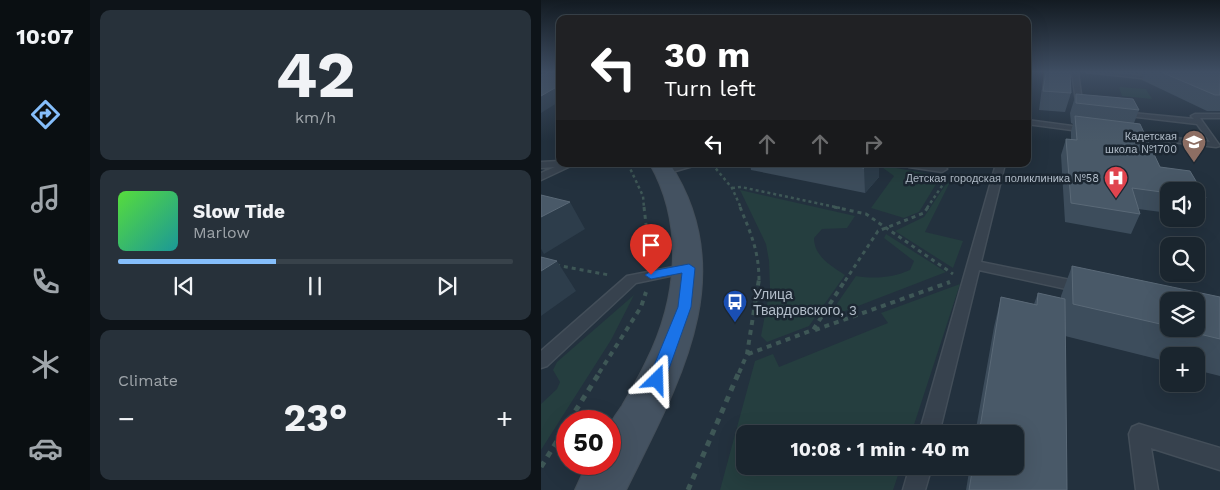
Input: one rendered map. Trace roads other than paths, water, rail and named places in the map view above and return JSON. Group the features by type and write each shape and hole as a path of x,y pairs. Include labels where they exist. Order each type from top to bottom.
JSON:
{"main road":[{"path":"600,490 657,380 685,307 689,268 682,212 673,167"}],"lane":[{"path":"1077,95 1079,109 1088,110"},
{"path":"1116,113 1199,122"},
{"path":"1117,133 1216,145 1195,116 1220,116"},
{"path":"1031,123 1097,131"},
{"path":"541,165 556,164"},
{"path":"541,177 563,167"},
{"path":"923,167 946,172"},
{"path":"931,425 1000,167"},
{"path":"975,265 1091,290"},
{"path":"541,360 632,279 689,268"},
{"path":"1147,490 1139,434 1220,459"},
{"path":"914,490 918,475"}],"place":[{"name":"Кадетская школа №1700","path":"1194,163"},
{"name":"Детская городская поликлиника №58","path":"1116,199"},
{"name":"Улица Твардовского, 3","path":"735,323"}]}
